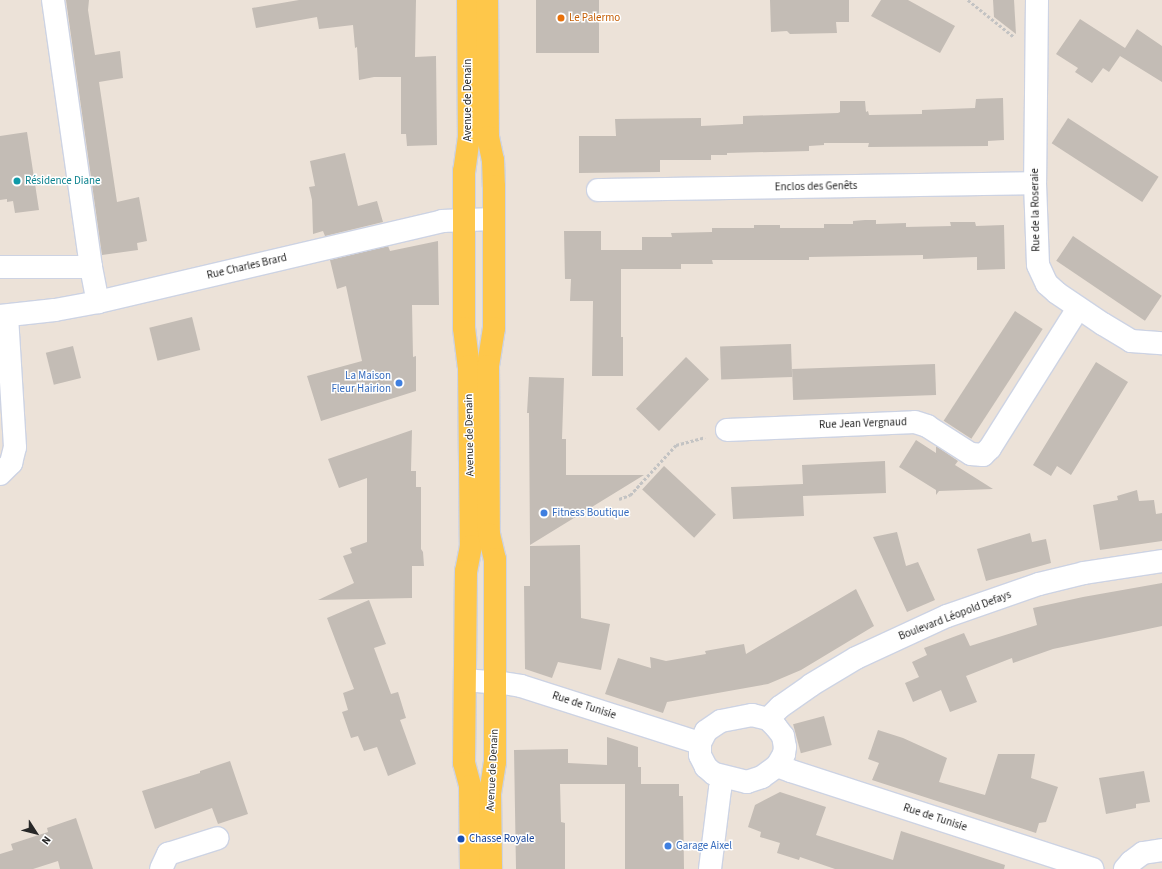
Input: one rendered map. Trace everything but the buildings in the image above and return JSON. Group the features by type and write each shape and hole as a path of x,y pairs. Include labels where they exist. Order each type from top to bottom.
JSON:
{"main road":[{"name":"Avenue de Denain","path":"468,0 469,137 464,166 464,328 469,366 471,546 466,571 464,763 470,786 471,869"},
{"name":"Avenue de Denain","path":"487,0 488,132 494,166 494,328 488,374 490,534 495,559 495,762 490,793 491,869"}],"street":[{"path":"53,0 91,267 98,302"},
{"name":"Rue de la Roseraie","path":"1037,0 1035,184 1038,265 1047,284 1078,308 1131,341 1162,343"},
{"name":"Enclos des Genêts","path":"598,190 1035,184"},
{"name":"Rue Charles Brard","path":"3,316 55,310 98,302 442,221 494,219"},
{"path":"0,267 91,267"},
{"name":"Rue Jean Vergnaud","path":"727,430 915,422 927,426 971,454 982,455 990,448 1078,308"},
{"path":"0,474 11,463 15,447 3,316"},
{"name":"Boulevard Léopold Defays","path":"768,719 780,707 811,685 856,658 947,616 1039,584 1084,573 1162,561"},
{"name":"Rue de Tunisie","path":"465,680 495,682 530,688 700,743"},
{"path":"752,715 768,719 776,727 784,741 784,754 777,766 762,778 747,782 714,774 706,767 700,755 700,743 706,731 721,721 752,715"},
{"name":"Rue de Tunisie","path":"777,766 1092,869"},
{"path":"710,869 720,789 723,777"},
{"path":"161,869 168,854 218,838"},
{"path":"1125,869 1131,862 1143,853 1162,850"}],"path":[{"path":"968,0 1037,54"},
{"path":"619,498 630,495 676,445 727,430"}],"place":[{"name":"Le Palermo","path":"561,18"},
{"name":"Résidence Diane","path":"17,181"},
{"name":"La Maison Fleur Hairion","path":"399,383"},
{"name":"Fitness Boutique","path":"544,513"},
{"name":"Chasse Royale","path":"461,839"},
{"name":"Garage Aixel","path":"668,846"}]}
